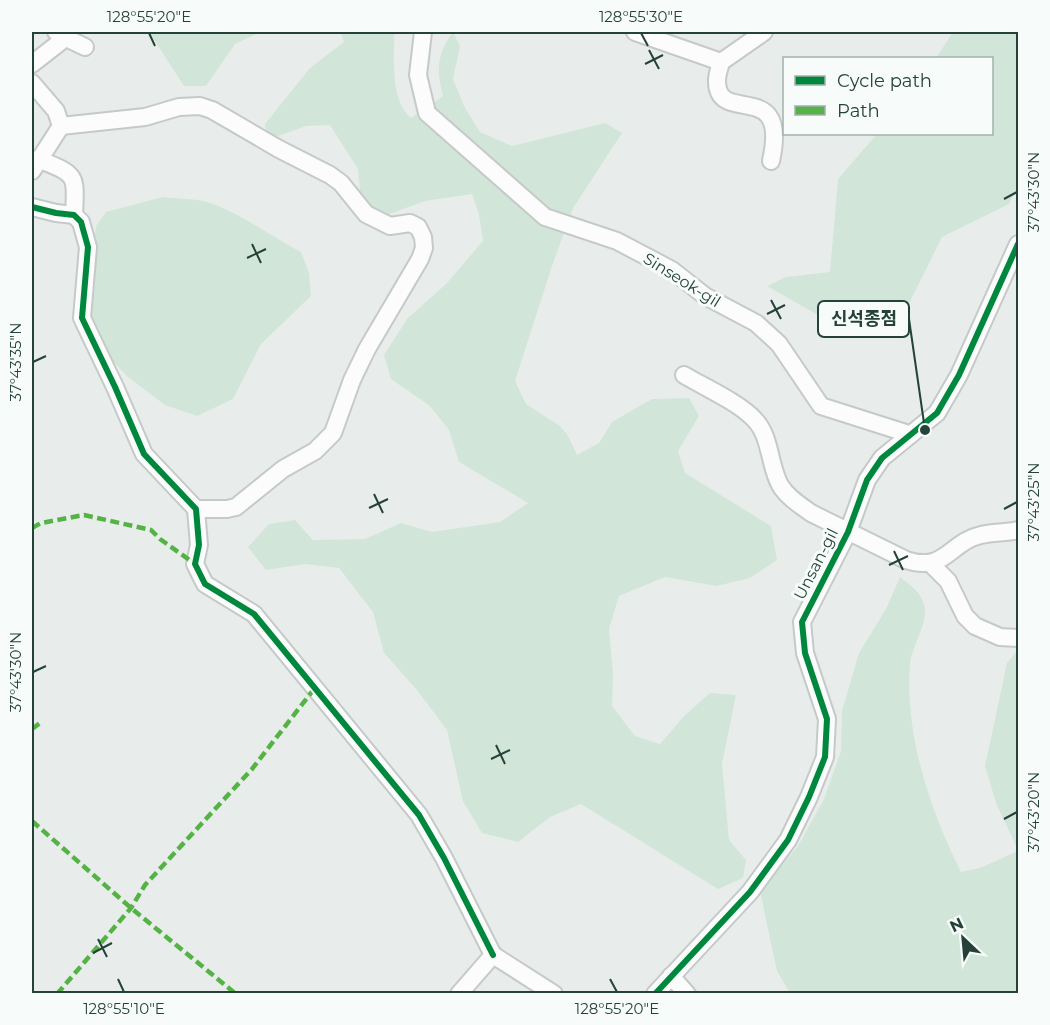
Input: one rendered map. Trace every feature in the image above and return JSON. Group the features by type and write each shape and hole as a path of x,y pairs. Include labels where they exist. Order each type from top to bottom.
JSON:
{"street":[{"name":"Sinseok-gil","path":"423,32 418,75 427,113 545,218 617,241 672,270 705,296 756,323 779,344 821,406 909,434"},
{"path":"634,32 721,62"},
{"path":"764,32 721,62 717,81 723,98 729,102 761,109 769,114 774,124 775,136 771,160"},
{"path":"59,34 85,47"},
{"path":"32,64 62,40 59,34"},
{"path":"32,83 56,111 61,126"},
{"path":"61,126 144,117 179,107 200,106 330,175 341,183 366,214 390,226 410,224 418,227 423,237 424,248 420,259 367,349 352,380 333,433 324,444 283,469 236,507 196,509"},
{"path":"61,126 35,165 68,172 73,178 75,185 74,215"},
{"path":"32,207 74,215 81,222 88,247 82,318 144,454 196,509 200,545 195,564 205,584 254,614 419,815 444,858 493,955 554,993"},
{"name":"Unsan-gil","path":"655,993 750,892 788,840 810,797 825,757 827,719 805,653 802,622 848,532 867,480 882,458 937,413 959,375 1018,244"},
{"path":"684,375 743,410 756,421 785,492 811,513 906,560 931,564 981,535 1018,530"},
{"path":"931,564 948,581 965,616 975,626 1000,637 1018,638"},
{"path":"459,993 493,955"},
{"path":"671,976 687,993"}],"green space":[{"path":"149,32 261,32 235,44 206,86 184,86"},
{"path":"341,32 394,32 396,89 404,110 411,118 443,96 439,78 439,62 453,32 460,46 453,79 464,106 480,132 512,146 605,123 622,133 573,208 515,381 526,404 560,426 567,434 577,455 599,443 612,422 652,399 689,398 699,416 678,451 685,473 771,526 777,560 750,578 717,586 665,577 619,596 609,629 613,673 612,706 635,736 660,744 684,716 710,693 736,695 722,764 729,840 746,860 743,878 718,889 581,804 550,817 518,842 482,833 463,801 447,730 417,690 384,653 373,612 339,568 305,564 266,570 248,547 269,524 295,520 313,540 365,539 401,523 432,532 500,522 528,503 459,462 449,430 430,406 391,379 384,355 407,319 446,284 483,241 479,215 472,194 425,201 384,216 361,202 358,169 330,125 306,126 267,140 265,124 310,68 344,42"},
{"path":"953,32 1018,32 1018,186 1009,204 942,237 899,324 851,334 767,286 786,277 830,272 838,179 876,135 993,135 993,57 937,57"},
{"path":"163,197 205,201 233,213 301,252 309,273 311,296 261,344 233,399 197,416 165,405 128,377 111,359 87,313 96,226 106,212"},
{"path":"900,577 917,592 923,601 925,612 910,665 909,692 916,746 939,823 961,872 980,868 1018,851 1018,993 790,993 777,971 760,891 798,846 824,799 841,751 842,711 859,653 886,609"},
{"path":"1017,651 1018,850 996,803 985,766 1007,663"}],"marked path":[{"path":"32,528 41,523 84,515 151,530 195,564"},
{"path":"57,994 131,908 145,885 252,769 314,689"},
{"path":"32,729 40,723"},
{"path":"32,821 131,908 236,994"}],"cycle path":[{"path":"32,207 74,215 81,222 88,247 82,318 144,454 196,509 199,545 195,564 205,584 254,614 419,815 444,858 493,955"},
{"path":"655,994 750,892 788,840 809,797 825,757 827,719 805,653 802,622 848,532 867,480 882,458 937,413 959,375 1018,244"}],"place":[{"name":"신석종점","path":"925,430"}]}
